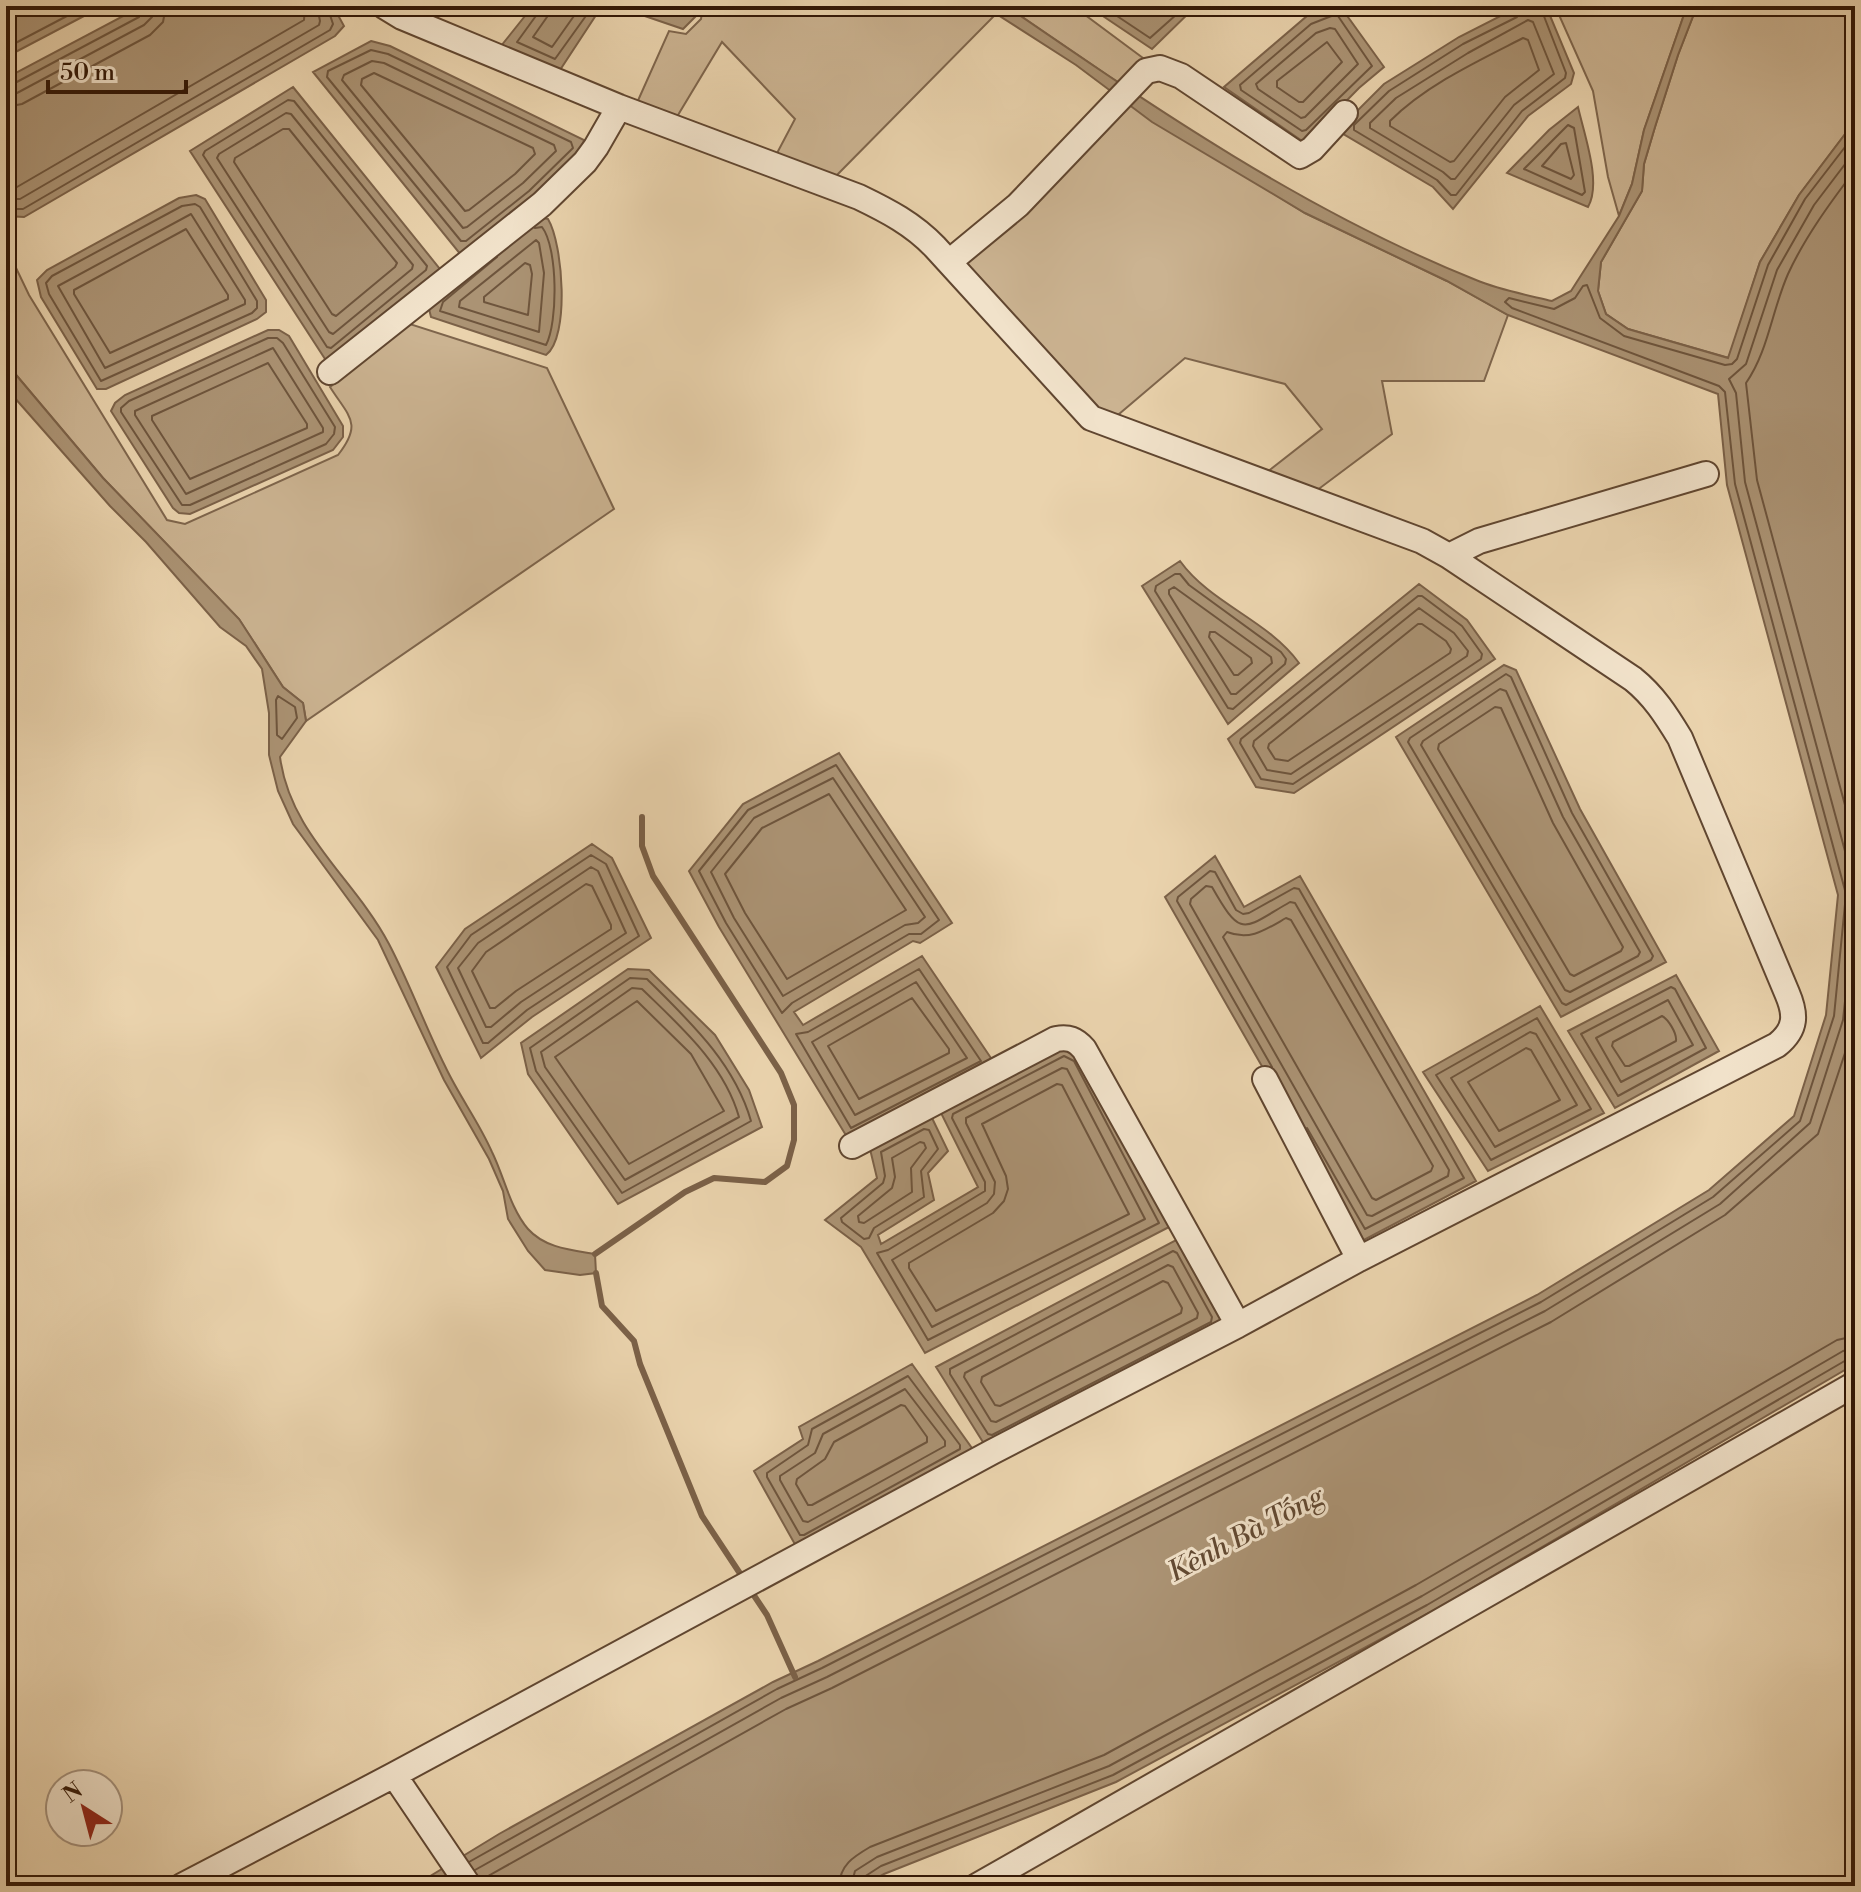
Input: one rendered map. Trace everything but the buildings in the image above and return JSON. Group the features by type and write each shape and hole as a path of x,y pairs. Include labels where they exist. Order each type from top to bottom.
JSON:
{"street":[{"path":"182,1886 992,1452 1359,1259 1777,1045 1793,1028 1795,1017 1680,738 1651,693 1633,679 1422,541 1091,418 916,228 859,197 619,107 402,17 384,6"},
{"path":"949,262 1018,205 1134,80 1146,71 1160,68 1181,76 1300,156 1312,149 1345,113"},
{"path":"330,372 542,204 585,162 619,107"},
{"path":"1449,556 1479,541 1706,474"},
{"path":"852,1146 1056,1039 1068,1037 1077,1041 1238,1325"},
{"path":"1265,1079 1359,1259"},
{"path":"977,1886 1855,1384"},
{"path":"394,1775 469,1886"}],"shaded area":[{"path":"703,6 984,6 996,14 833,179 775,157 795,119 722,42 675,120 636,105 669,31 686,34 701,19"},
{"path":"1006,6 1073,6 1147,61 1119,83"},
{"path":"1555,6 1687,6 1644,130 1632,184 1619,216 1608,177 1593,91"},
{"path":"1697,6 1847,6 1855,35 1855,121 1799,195 1760,262 1729,358 1628,329 1606,314 1598,291 1601,262 1642,191 1644,164 1655,127"},
{"path":"1124,101 1305,213 1447,281 1508,315 1484,381 1382,381 1392,434 1312,494 1262,476 1322,429 1285,384 1185,358 1112,420 1096,411 958,262"},
{"path":"6,247 29,295 167,520 185,524 338,455 346,444 351,427 347,413 330,387 410,324 547,368 614,509 306,721 303,703 283,687 239,619 103,478 6,363"}],"water":[{"path":"6,6 103,6 6,57"},
{"path":"142,6 333,6 344,26 335,36 24,217 6,216 6,78"},
{"path":"533,6 602,6 560,70 501,46"},
{"path":"626,6 698,6 697,15 683,29 624,9"},
{"name":"Kênh Bà Tống","path":"984,6 1006,6 1176,120 1292,191 1352,223 1476,280 1552,301 1571,291 1619,216 1632,184 1644,130 1687,6 1697,6 1678,55 1644,164 1642,191 1601,262 1598,291 1606,314 1628,329 1728,358 1760,262 1799,195 1855,121 1855,1364 1431,1612 1116,1782 884,1874 863,1886 414,1886 499,1834 773,1682 1537,1295 1709,1190 1794,1116 1826,1015 1838,895 1727,485 1718,394 1508,315 1447,281 1305,213 1152,122 1076,65"},
{"path":"1088,6 1196,6 1152,49"},
{"path":"1340,6 1384,67 1305,143 1224,87 1307,16"},
{"path":"1520,6 1546,6 1574,73 1571,84 1528,116 1453,209 1433,187 1340,132 1344,124 1384,84 1459,37"},
{"path":"371,41 390,46 584,140 582,150 535,196 461,255 313,72"},
{"path":"293,87 440,269 327,362 190,151"},
{"path":"1578,107 1593,172 1592,197 1588,207 1507,173 1549,130"},
{"path":"196,195 205,199 266,300 266,312 257,319 106,389 97,389 41,297 37,280 47,270 179,198"},
{"path":"537,217 548,219 553,231 562,290 559,330 554,345 546,355 431,317 429,309 436,297"},
{"path":"268,330 279,330 289,336 343,426 343,437 333,450 190,514 179,513 111,411 125,395"},
{"path":"6,363 103,478 239,619 283,687 303,703 306,721 280,757 296,810 389,944 445,1066 487,1141 522,1221 535,1235 550,1244 595,1254 596,1273 580,1275 545,1270 528,1251 508,1219 503,1191 489,1159 444,1080 378,940 293,824 278,791 269,755 269,713 262,669 246,646 220,627 6,388"},
{"path":"1180,561 1207,589 1272,635 1299,663 1228,724 1142,586"},
{"path":"1419,584 1467,620 1495,659 1294,793 1256,787 1228,739"},
{"path":"1504,665 1516,670 1580,809 1666,962 1561,1017 1396,737"},
{"path":"839,753 952,923 920,943 913,941 794,1012 803,1025 922,956 995,1064 847,1137 719,927 689,871 743,804"},
{"path":"592,844 612,858 651,938 532,1017 481,1058 436,967 465,929"},
{"path":"1215,856 1244,907 1300,876 1476,1181 1362,1241 1165,897"},
{"path":"628,969 649,970 715,1035 749,1090 762,1127 618,1204 528,1074 521,1043"},
{"path":"1676,975 1719,1051 1615,1108 1568,1031"},
{"path":"1540,1006 1604,1113 1488,1171 1423,1072"},
{"path":"1064,1047 1079,1053 1171,1226 925,1353 861,1247 825,1220 877,1178 870,1149 931,1116 948,1151 928,1173 934,1200 878,1235 881,1244 978,1187 940,1111"},
{"path":"1178,1239 1225,1324 986,1447 936,1367"},
{"path":"912,1364 974,1451 797,1548 754,1471 803,1439 799,1427"}],"waterway":[{"path":"595,1254 685,1192 714,1178 765,1182 787,1166 794,1140 794,1105 781,1073 653,876 642,846 642,817"},
{"path":"596,1273 602,1306 634,1341 640,1364 702,1516 743,1578"},
{"path":"749,1588 767,1615 795,1677"}]}
